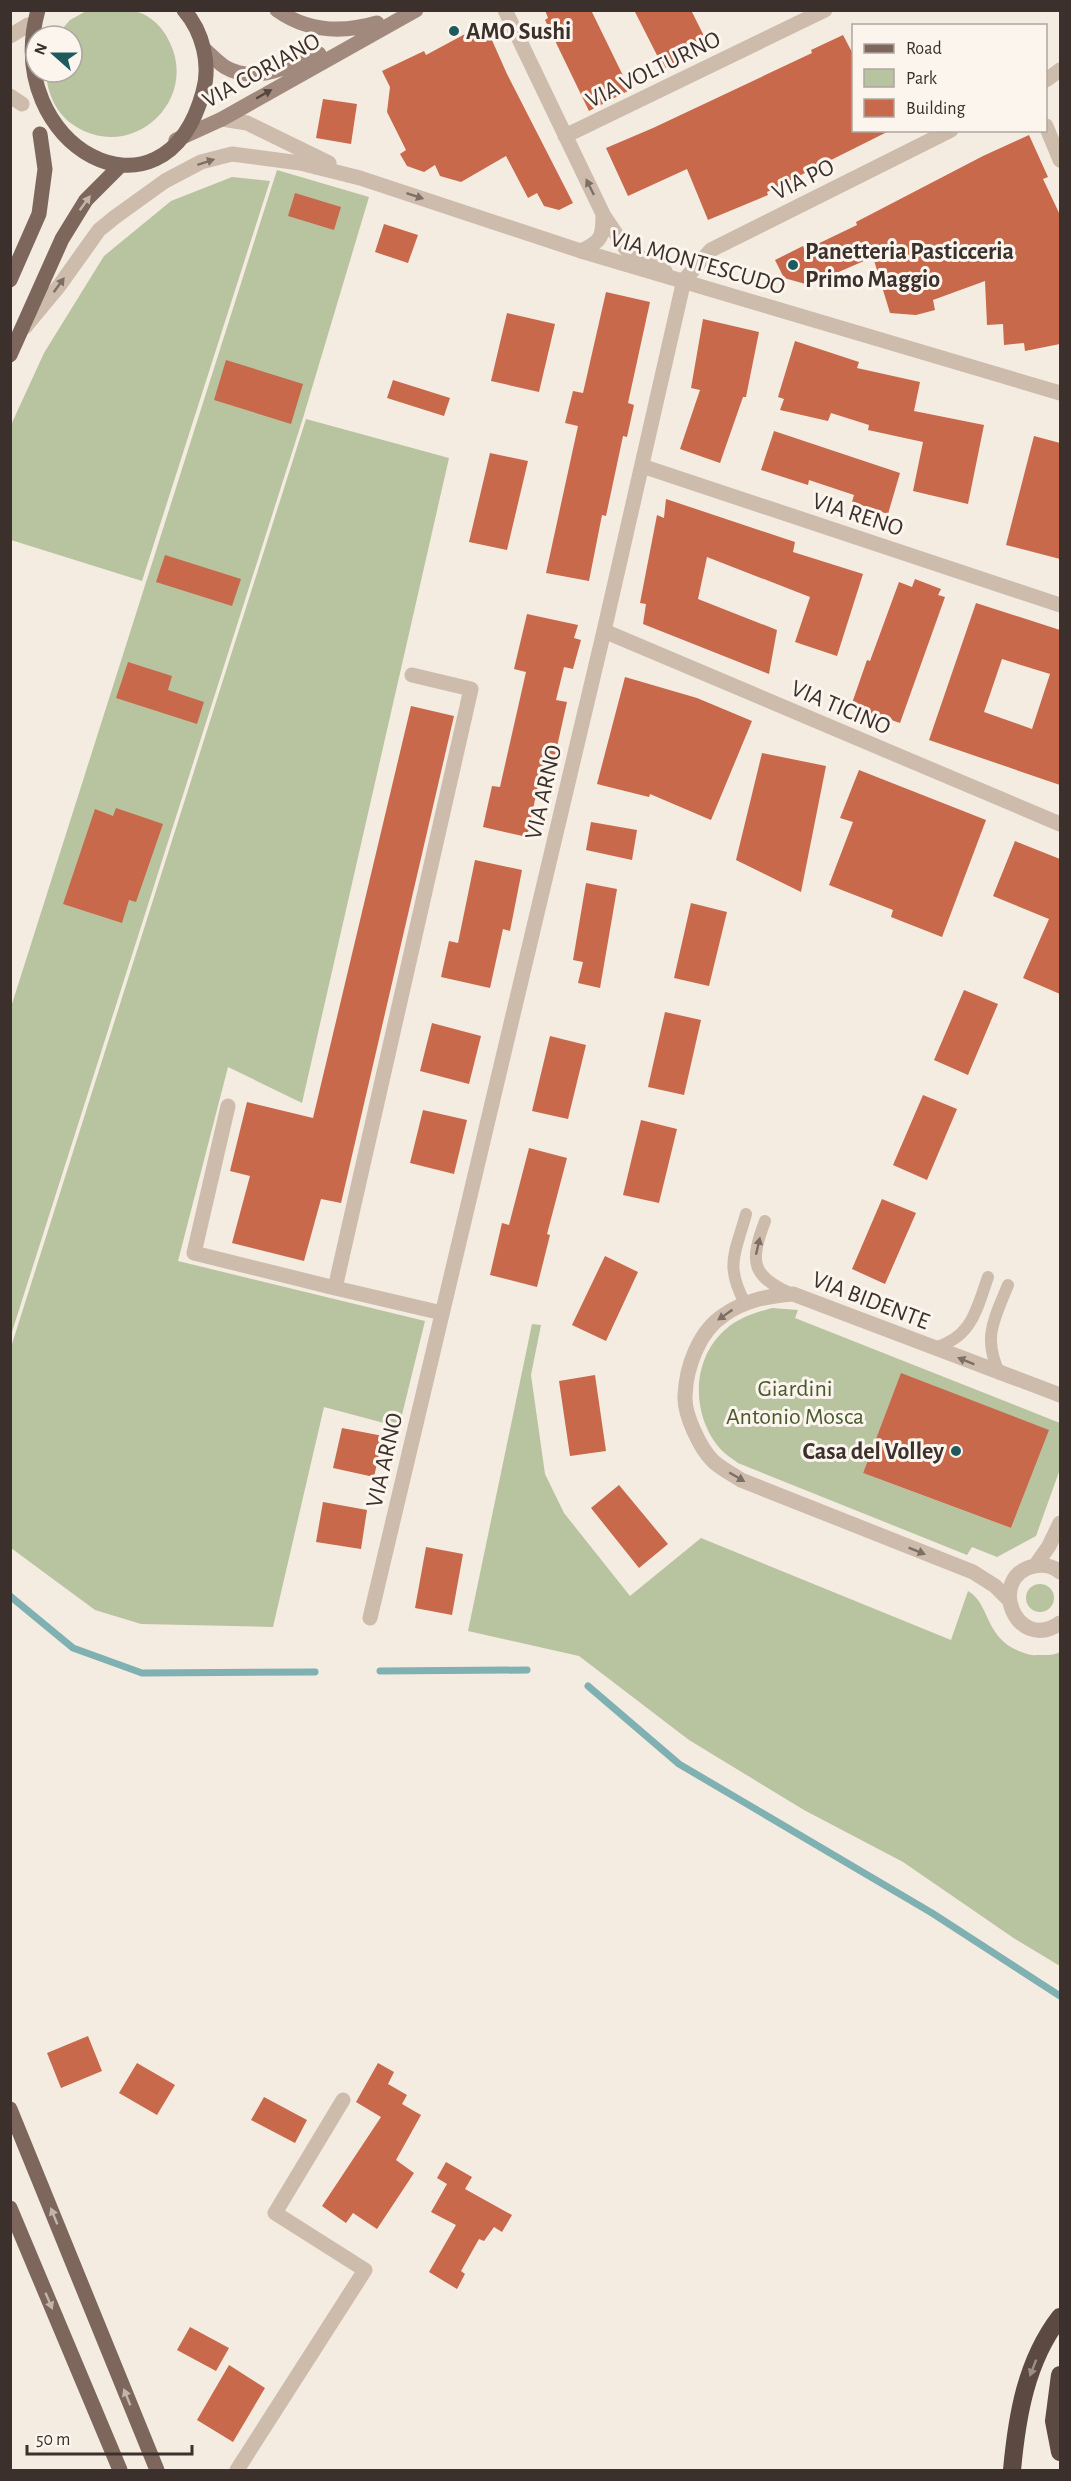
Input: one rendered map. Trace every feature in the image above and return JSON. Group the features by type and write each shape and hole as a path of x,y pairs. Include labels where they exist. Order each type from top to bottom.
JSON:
{"highway":[{"path":"1012,2470 1019,2412 1030,2374 1045,2337 1060,2317"},
{"path":"1060,2375 1054,2421 1060,2452"}],"main road":[{"path":"29,24 38,10"},
{"name":"VIA CORIANO","path":"278,10 305,25 334,31 360,28 410,14"},
{"path":"16,94 40,134 68,156 85,162 120,166 159,153 189,126 201,98 206,69 204,49 187,12"},
{"name":"VIA CORIANO","path":"175,141 222,119 410,14"},
{"name":"VIA CORIANO","path":"204,49 226,67 244,74 273,72 367,36"},
{"path":"18,54 24,37"},
{"path":"10,280 39,214 45,169 40,134"},
{"path":"10,355 62,239 86,200 120,166"},
{"path":"10,2109 157,2470"},
{"path":"10,2208 120,2470"}],"street":[{"path":"505,10 603,214 626,249 649,264 684,280"},
{"name":"VIA VOLTURNO","path":"566,136 825,10"},
{"path":"10,36 24,27"},
{"path":"1047,80 1060,70"},
{"name":"VIA MONTESCUDO","path":"222,119 246,123 263,130 360,178"},
{"path":"1047,128 1060,160"},
{"name":"VIA PO","path":"684,280 711,250 947,132"},
{"name":"VIA MONTESCUDO","path":"22,330 59,286 99,230 165,181 201,162 232,154 300,163 360,178 581,251 1060,393"},
{"path":"581,251 597,244 603,233 603,214"},
{"name":"VIA ARNO","path":"370,1618 604,631 684,280"},
{"name":"VIA RENO","path":"642,466 1060,605"},
{"name":"VIA TICINO","path":"604,631 1060,824"},
{"path":"335,1288 471,688 412,675"},
{"path":"228,1107 194,1253 442,1313"},
{"name":"VIA BIDENTE","path":"1060,1395 793,1294 769,1296 745,1303 722,1316 706,1332 691,1362 685,1397 694,1431 714,1462 741,1480 973,1572 995,1586 1009,1600 1011,1611 1026,1627 1037,1630 1048,1629 1060,1623"},
{"path":"1035,1566 1049,1546 1060,1523"},
{"path":"1009,1600 1014,1581 1019,1574 1035,1566 1046,1566 1060,1572"},
{"path":"237,2470 365,2270 275,2213 343,2100"}],"lane":[{"path":"745,1303 737,1288 732,1267 735,1245 746,1214"},
{"path":"765,1221 756,1246 755,1261 771,1285 793,1294"},
{"path":"934,1348 951,1343 966,1329 973,1318 988,1277"},
{"path":"1000,1374 992,1357 990,1338 992,1326 1008,1285"}],"green space":[{"path":"88,10 132,10 147,16 163,30 176,61 176,83 168,103 156,119 139,131 119,136 97,135 75,126 63,116 54,103 48,84 84,84 84,24 66,24"},
{"path":"277,170 369,197 303,418 11,1335 11,1007"},
{"path":"232,177 270,181 142,581 11,540 11,425 44,353 104,256 171,201"},
{"path":"306,419 449,458 302,1103 228,1067 178,1261 425,1321 399,1427 324,1407 273,1627 141,1624 95,1610 11,1548 11,1347"},
{"name":"Giardini Antonio Mosca","path":"772,1308 798,1310 795,1318 1060,1423 1060,1469 1036,1536 997,1557 972,1547 967,1555 738,1463 724,1452 717,1445 703,1417 699,1401 701,1369 715,1341 726,1329 742,1318","holes":["901,1374 1048,1430 1011,1528 863,1473"]},
{"path":"532,1324 541,1325 531,1375 545,1474 564,1513 630,1596 701,1538 951,1640 968,1591 975,1596 993,1629 1008,1645 1032,1655 1052,1655 1060,1652 1060,1966 1015,1939 903,1862 804,1810 689,1740 579,1656 468,1631"},
{"path":"1040,1584 1050,1588 1054,1598 1050,1608 1040,1612 1030,1608 1026,1598 1030,1588"}],"building":[{"path":"545,10 591,10 630,90 589,111 545,20 548,18"},
{"path":"634,10 691,10 709,46 664,69"},
{"path":"487,29 507,74 573,203 559,210 544,206 537,193 528,198 506,156 461,182 440,176 435,165 424,172 407,166 400,154 406,150 387,112 390,87 382,71 424,51 426,55 467,33 469,37"},
{"path":"843,35 852,52 852,132 887,132 767,192 768,195 708,220 687,169 628,196 606,148 812,53 811,50"},
{"path":"323,99 357,104 351,144 316,138"},
{"path":"1029,135 1048,177 1043,179 1060,215 1060,344 1025,351 1024,343 1004,345 1003,324 987,325 985,281 933,300 935,310 916,315 890,313 873,257 809,285 784,278 775,260 803,246 805,250 857,225 856,222 983,156"},
{"path":"295,193 341,207 334,230 288,216"},
{"path":"384,224 418,235 408,263 375,252"},
{"path":"606,292 650,302 628,403 634,405 627,437 623,436 606,516 602,515 589,581 546,573 578,426 565,423 573,391 583,393"},
{"path":"507,313 555,324 539,392 491,381"},
{"path":"703,319 759,332 746,397 743,397 720,463 680,449 700,390 691,388"},
{"path":"795,341 859,362 857,368 920,382 914,411 984,425 968,504 913,491 923,442 868,430 869,425 831,413 828,421 780,410 784,399 778,397"},
{"path":"226,360 303,384 291,424 214,400"},
{"path":"393,380 450,398 444,416 387,398"},
{"path":"774,431 900,473 888,514 852,502 854,495 809,480 808,485 761,470"},
{"path":"1034,436 1060,443 1060,559 1006,545"},
{"path":"490,453 528,461 507,550 469,542"},
{"path":"666,499 795,542 793,552 863,574 837,656 795,642 810,597 707,557 698,599 777,630 769,674 643,624 646,604 640,603 657,515 664,518"},
{"path":"165,555 241,579 232,606 156,582"},
{"path":"915,579 941,589 938,595 945,597 900,723 851,706 899,582 912,587"},
{"path":"976,603 1060,630 1060,785 929,740","holes":["1002,659 1050,674 1032,729 984,712"]},
{"path":"527,614 578,625 574,638 581,640 573,669 564,667 556,700 567,702 552,769 542,767 527,837 483,827 492,786 500,787 526,672 514,669"},
{"path":"128,662 172,676 168,690 204,702 197,724 116,698"},
{"path":"625,677 697,698 752,721 711,820 650,794 649,797 597,784"},
{"path":"411,706 454,716 341,1203 321,1199 304,1261 232,1243 250,1176 230,1171 247,1102 313,1118"},
{"path":"762,753 826,766 801,892 736,860"},
{"path":"859,770 986,820 942,937 891,917 893,910 829,885 853,822 840,818"},
{"path":"116,808 163,824 136,902 129,900 122,923 63,904 95,809 113,816"},
{"path":"591,822 637,830 632,860 586,850"},
{"path":"1015,841 1060,859 1060,994 1023,978 1049,919 993,896"},
{"path":"475,860 522,870 510,931 503,929 490,988 441,977 449,941 458,943"},
{"path":"586,883 617,889 600,988 578,983 583,962 573,960"},
{"path":"691,903 727,912 709,986 674,978"},
{"path":"964,990 998,1004 968,1075 934,1060"},
{"path":"665,1012 701,1020 684,1095 648,1087"},
{"path":"432,1023 481,1036 469,1084 420,1071"},
{"path":"550,1036 586,1045 568,1119 532,1111"},
{"path":"923,1095 957,1109 927,1180 893,1165"},
{"path":"423,1110 467,1120 454,1174 410,1163"},
{"path":"641,1120 677,1129 659,1203 623,1195"},
{"path":"529,1148 567,1158 547,1234 550,1235 537,1287 490,1275 502,1223 509,1225"},
{"path":"882,1199 916,1213 885,1284 852,1269"},
{"path":"605,1256 638,1272 606,1341 572,1325"},
{"name":"Casa del Volley","path":"901,1373 1049,1430 1011,1528 863,1473"},
{"path":"595,1375 606,1451 570,1456 559,1381"},
{"path":"342,1428 383,1436 374,1477 333,1468"},
{"path":"619,1485 668,1544 639,1568 591,1508"},
{"path":"323,1502 367,1510 361,1549 316,1542"},
{"path":"426,1547 463,1554 452,1615 415,1608"},
{"path":"88,2036 102,2071 61,2088 47,2053"},
{"path":"137,2063 175,2085 157,2115 119,2093"},
{"path":"378,2063 394,2072 388,2084 407,2095 402,2104 421,2115 396,2160 414,2173 377,2229 353,2213 346,2223 322,2206 381,2117 356,2102"},
{"path":"264,2097 307,2120 295,2143 251,2120"},
{"path":"446,2162 472,2177 465,2189 512,2215 502,2232 494,2227 484,2241 479,2239 461,2271 465,2274 457,2289 429,2272 456,2225 431,2212 447,2184 437,2178"},
{"path":"190,2327 229,2348 216,2371 177,2350"},
{"path":"229,2365 265,2388 233,2442 197,2420"}],"waterway":[{"path":"10,1596 73,1648 142,1673 315,1672"},
{"path":"380,1671 527,1670"},
{"path":"588,1686 679,1764 932,1913 1060,1996"}],"place":[{"name":"AMO Sushi","path":"454,31"},
{"name":"Panetteria Pasticceria Primo Maggio","path":"793,265"},
{"name":"Casa del Volley","path":"956,1451"}]}
